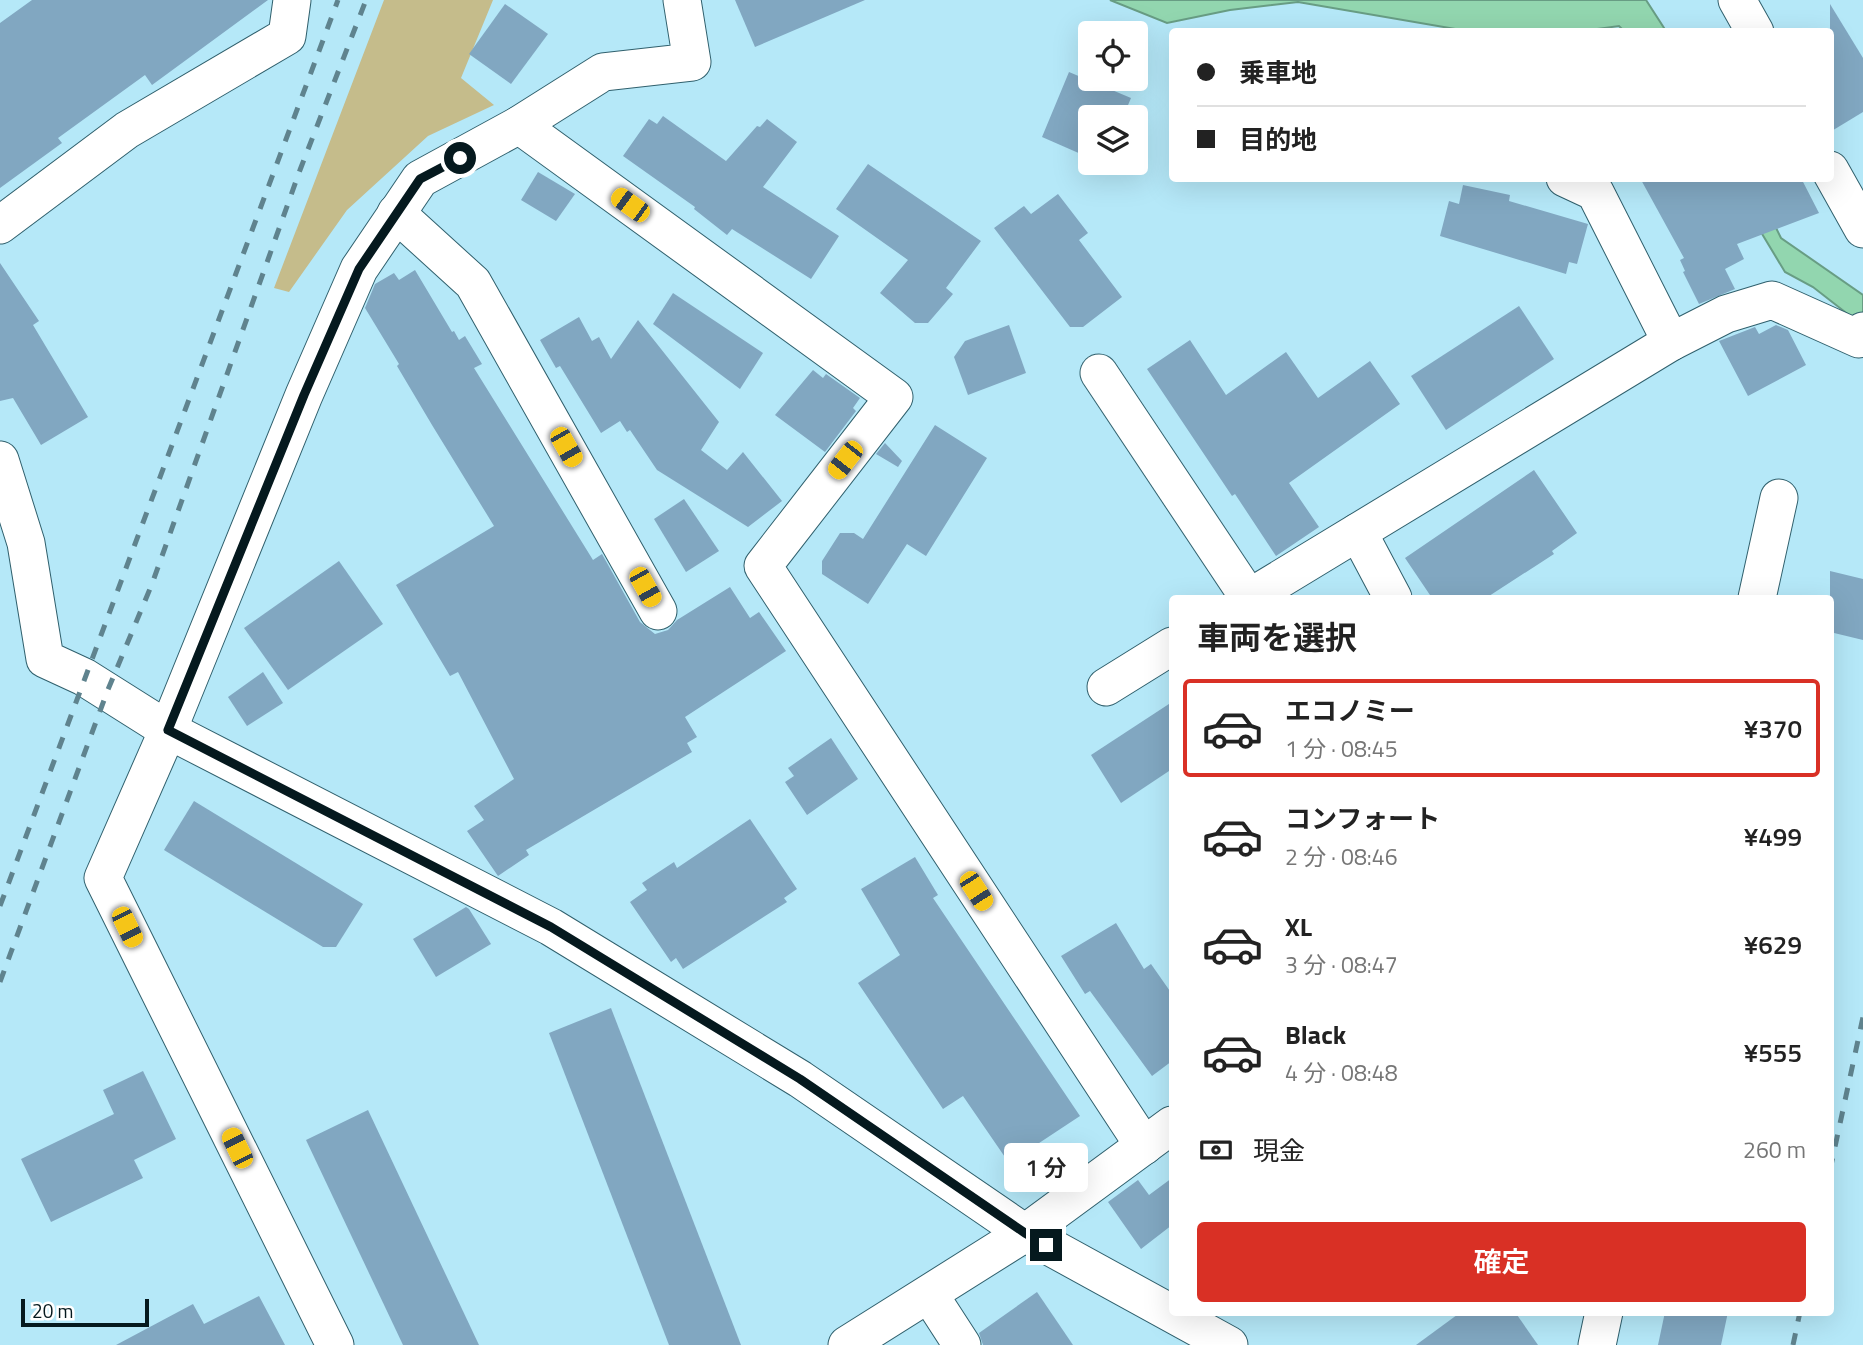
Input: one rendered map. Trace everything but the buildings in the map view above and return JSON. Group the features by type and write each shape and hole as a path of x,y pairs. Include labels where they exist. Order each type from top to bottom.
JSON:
{"street":[{"path":"0,225 127,130 287,36 292,0"},
{"path":"335,1345 103,878 168,730 304,395 359,269 420,179 519,125 603,72 692,62 682,0"},
{"path":"1737,0 1753,28"},
{"path":"519,125 894,397 763,566 1143,1146"},
{"path":"1834,177 1863,229"},
{"path":"1574,182 1595,192 1671,342"},
{"path":"396,213 473,283 658,611"},
{"path":"1254,595 1671,342 1726,314 1772,300 1861,335"},
{"path":"1099,373 1247,595"},
{"path":"0,460 26,544 45,659 84,677 168,730 551,927 800,1079 1025,1233 1169,1312"},
{"path":"1758,595 1779,498"},
{"path":"1358,532 1391,595"},
{"path":"1106,687 1169,648"},
{"path":"847,1345 1025,1233 1169,1127"},
{"path":"929,1294 962,1345"},
{"path":"1176,1316 1229,1345"},
{"path":"1597,1345 1603,1316"}],"shaded area":[{"path":"384,0 493,0 461,78 494,105 428,136 347,210 289,292 274,288"},
{"path":"1110,0 1646,0 1664,28 1450,28 1298,2 1230,10 1167,23"},
{"path":"1731,182 1753,182 1781,238 1863,295 1863,326 1813,287 1785,272"}],"railway":[{"path":"0,906 338,0"},
{"path":"0,982 107,692 152,584 300,170 366,0"},
{"path":"1834,1151 1863,1017"},
{"path":"1793,1345 1799,1316"}],"route":[{"path":"460,158 420,179 359,269 304,395 168,730 551,927 800,1079 1046,1245"}]}
